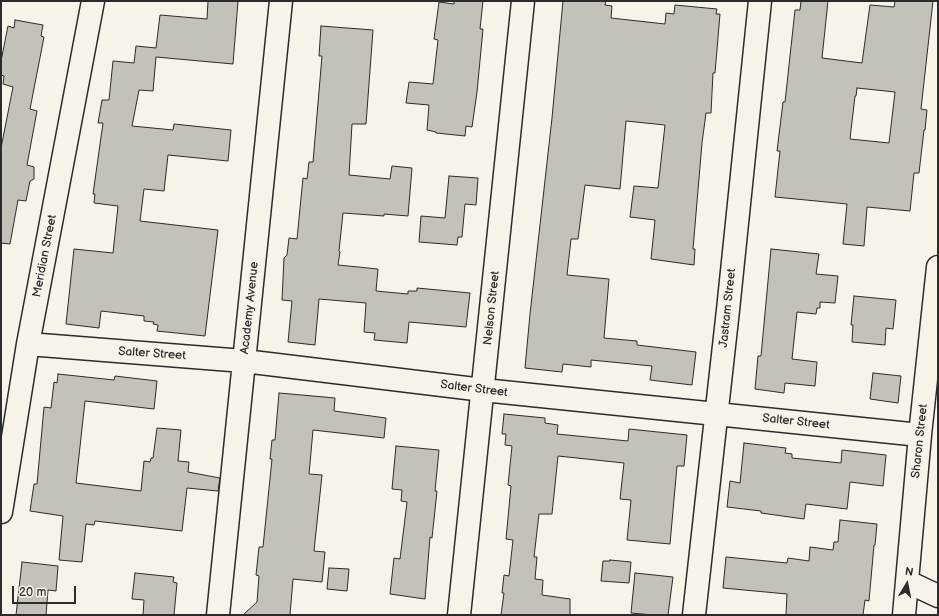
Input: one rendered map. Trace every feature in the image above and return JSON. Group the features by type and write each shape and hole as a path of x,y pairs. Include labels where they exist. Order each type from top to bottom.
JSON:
{"street":[{"name":"Meridian Street","path":"1,512 28,344 93,1"},
{"name":"Academy Avenue","path":"218,615 281,1"},
{"name":"Nelson Street","path":"459,615 523,1"},
{"name":"Jastram Street","path":"694,615 760,1"},
{"name":"Sharon Street","path":"904,615 920,435 936,314 938,267"},
{"name":"Salter Street","path":"28,344 244,361 483,390 920,435"},
{"path":"908,582 938,596"}],"building":[{"path":"208,1 238,1 233,64 156,57 153,91 139,90 132,126 173,130 174,124 231,130 228,161 168,155 164,191 144,189 140,221 218,230 205,336 157,331 158,325 153,324 154,322 144,321 144,316 101,311 99,328 66,324 74,249 113,253 118,206 94,203 95,194 93,194 103,123 98,123 102,100 109,100 113,61 134,63 136,46 156,48 160,15 207,19"},
{"path":"454,1 483,1 480,29 483,29 477,92 472,127 466,126 465,136 436,133 427,130 429,105 406,103 409,82 433,84 438,40 434,39 439,2 454,4"},
{"path":"563,1 606,1 605,5 612,6 611,18 665,24 666,13 674,14 675,5 717,9 716,14 720,14 715,73 713,73 711,113 706,113 702,143 693,249 695,249 694,265 651,259 655,220 630,217 634,186 658,188 665,125 626,121 620,189 585,185 578,239 571,239 567,275 609,279 604,338 637,341 637,345 696,352 692,385 650,380 652,366 591,360 591,367 563,364 562,372 525,368"},
{"path":"801,1 828,1 822,58 862,63 870,5 894,7 895,1 933,1 921,109 927,110 925,130 919,173 914,173 910,211 867,207 864,246 843,244 847,204 775,197 780,151 777,151 783,102 785,102 795,10 800,10","holes":["857,88 895,92 889,143 850,139"]},
{"path":"15,20 43,25 41,36 44,37 30,109 37,111 27,165 34,167 34,179 30,181 26,201 18,200 10,244 1,243 1,148 13,87 3,84 4,76 1,75 1,61 8,26 14,28"},
{"path":"321,26 373,30 366,124 352,124 349,175 390,179 392,166 412,168 408,216 343,213 338,265 378,269 376,291 408,294 408,291 417,291 417,288 470,293 466,327 409,322 407,343 374,340 375,333 364,332 366,303 319,299 315,345 288,342 292,301 282,300 284,258 287,255 289,238 297,239 303,178 307,179 309,162 313,162 322,56 319,56"},
{"path":"449,176 478,178 476,205 465,204 462,237 458,237 457,245 419,242 421,216 445,218"},
{"path":"771,249 819,254 816,274 838,276 835,303 820,302 820,308 817,308 816,314 797,312 792,359 817,362 815,386 785,383 784,393 755,389 758,356 761,356"},
{"path":"854,296 896,300 893,329 886,328 885,345 852,342 853,325 851,325"},
{"path":"873,373 901,376 898,403 870,399"},
{"path":"58,374 114,380 115,376 157,381 154,409 85,401 76,483 141,491 144,461 150,462 151,458 153,458 157,428 181,430 178,461 189,462 188,472 220,478 218,491 187,488 182,531 95,521 94,525 86,524 82,562 59,560 63,516 30,511 34,484 37,484 44,407 51,408 54,382 57,383"},
{"path":"279,393 335,398 334,411 386,418 384,438 313,430 309,474 322,475 314,551 325,552 322,582 293,579 290,615 243,615 257,602 259,576 256,575 259,547 263,547 272,459 270,459 272,440 275,440"},
{"path":"504,414 545,418 545,423 558,425 557,434 628,441 629,429 687,435 684,466 677,466 670,544 627,540 631,500 620,499 624,463 558,456 552,514 539,514 534,557 537,557 535,579 543,580 542,595 570,599 570,615 501,615 504,593 502,593 504,575 509,576 513,540 506,539 511,486 508,485 512,446 505,445 506,434 502,434"},
{"path":"744,443 786,448 785,453 792,454 792,458 841,463 842,450 886,455 883,486 850,482 847,509 806,504 804,519 761,513 761,511 727,507 730,481 740,483"},
{"path":"396,446 439,450 435,491 437,491 432,538 430,537 425,599 390,594 394,558 400,559 407,502 401,501 402,490 392,489"},
{"path":"840,520 877,524 869,601 865,600 863,615 786,615 787,594 723,588 726,557 787,563 788,558 809,561 810,547 833,550 834,542 838,542"},
{"path":"610,560 631,562 629,583 601,581 603,561"},
{"path":"22,562 58,566 56,591 48,590 46,615 16,615"},
{"path":"329,568 349,569 347,591 327,589"},
{"path":"135,573 174,577 173,582 177,583 174,615 143,615 144,600 132,599"},
{"path":"635,573 673,577 668,615 631,613"}]}
